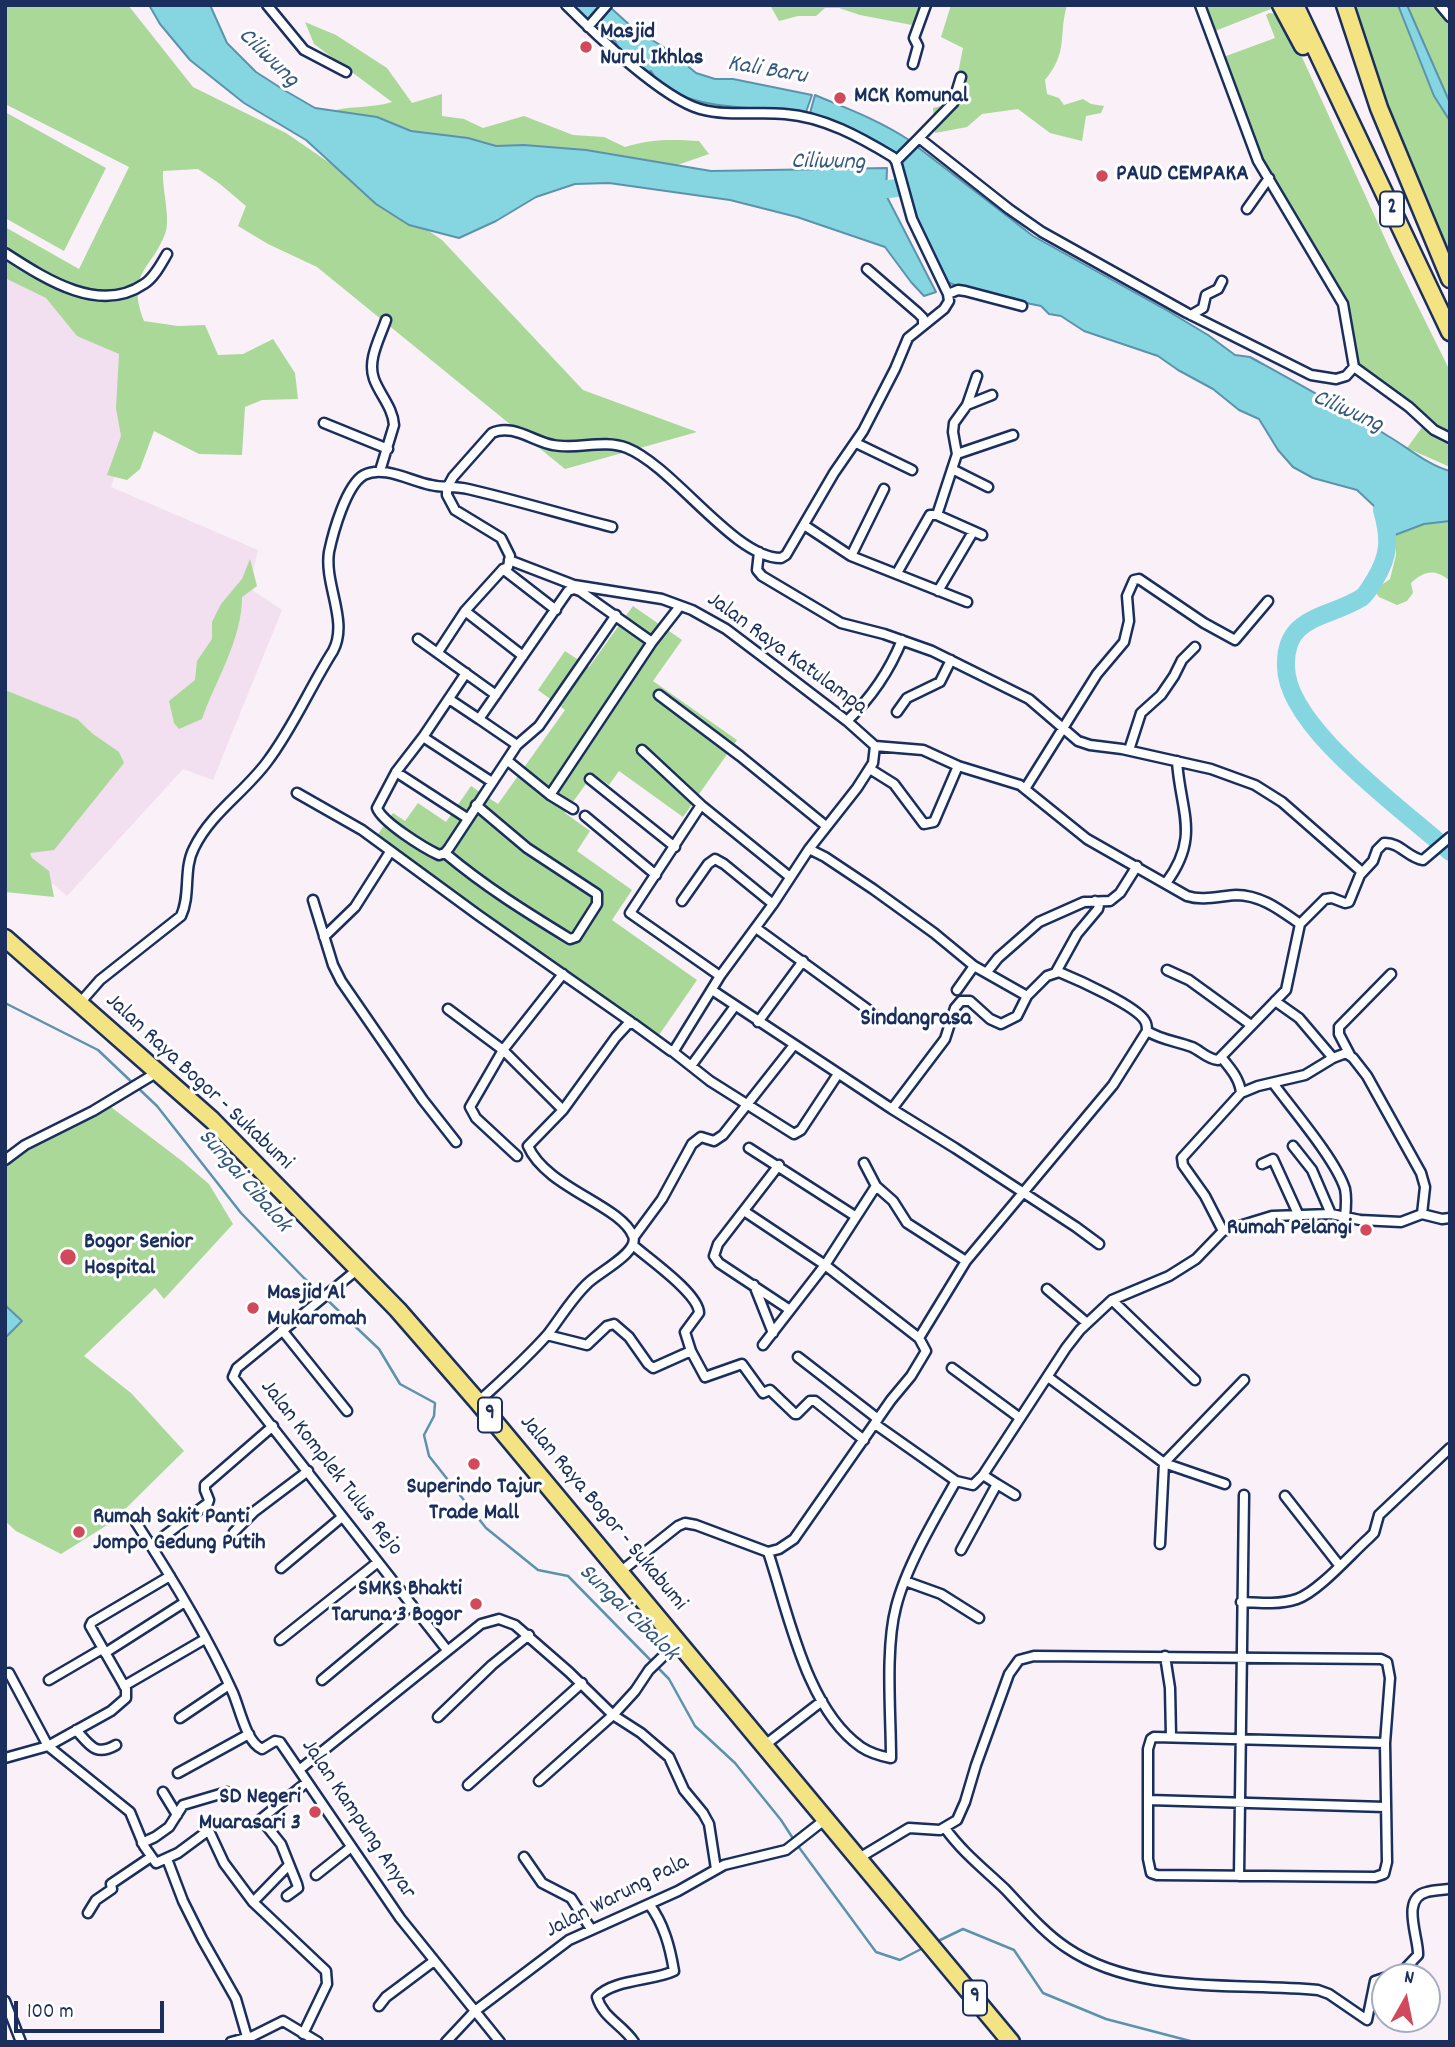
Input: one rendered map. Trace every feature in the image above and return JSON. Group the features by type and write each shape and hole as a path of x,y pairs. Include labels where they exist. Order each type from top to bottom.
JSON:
{"highway":[{"path":"1281,5 1314,66 1351,122"},
{"name":"2","path":"1295,5 1450,332"},
{"name":"2","path":"1345,5 1379,108 1450,279"},
{"name":"Jalan Raya Bogor - Sukabumi","path":"5,937 212,1120 431,1346 1011,2042"}],"street":[{"path":"267,5 304,50 346,72"},
{"path":"438,652 465,611 503,569 508,567 510,556 501,538 455,510 449,501 447,488 483,442 497,431 523,434 556,446 619,446 642,457 734,536 759,552 774,558 783,557 837,468 856,443 893,374 908,338 946,307 949,301 912,219 898,161 837,128 808,117 784,114 724,114 686,103 629,62 566,5"},
{"path":"589,27 607,5"},
{"path":"912,64 918,46 914,38 926,5"},
{"path":"1200,5 1258,161 1343,304 1354,367 1409,407 1434,430 1450,439"},
{"path":"1440,5 1450,17"},
{"path":"898,161 953,103 961,77"},
{"path":"917,140 1042,232 1191,315 1311,375 1336,379 1346,376 1354,367"},
{"path":"1248,209 1269,178"},
{"path":"5,254 60,286 86,293 120,295 146,284 167,254"},
{"path":"867,269 918,313 923,318 923,324"},
{"path":"1191,315 1203,308 1206,295 1218,289 1222,281"},
{"path":"947,293 965,291 1022,306"},
{"path":"380,471 394,425 374,380 372,367 386,320"},
{"path":"937,515 957,454 953,427 956,418 967,405 977,376"},
{"path":"967,405 992,396"},
{"path":"324,423 388,449"},
{"path":"957,454 1013,435"},
{"path":"856,443 912,470"},
{"path":"952,469 988,487"},
{"path":"79,1004 105,976 181,916 194,846 223,807 270,759 333,651 339,635 328,569 340,514 356,482 366,474 380,471 447,488 465,488 612,527"},
{"path":"851,556 884,489"},
{"path":"897,573 930,515 937,515 978,534 938,591"},
{"path":"803,525 851,556 967,602"},
{"path":"759,552 757,570 762,576 841,623 902,640 951,660 1028,699 1084,744 1129,750 1234,776 1274,796 1362,872"},
{"name":"Jalan Raya Katulampa","path":"509,560 581,587 663,599 692,610 726,629 848,721 875,746 870,769 858,788 809,849 773,904 720,975 681,1041 672,1051"},
{"path":"503,569 556,610"},
{"path":"1025,789 1097,674 1127,637 1127,596 1135,579 1235,640 1268,601"},
{"path":"478,719 566,593 574,589 652,642"},
{"path":"551,795 652,642 677,610"},
{"path":"465,611 523,656"},
{"path":"466,673 396,772 377,806 377,811 439,855 445,853 517,745 539,726 616,615"},
{"path":"418,639 496,695"},
{"path":"848,721 880,684 902,640"},
{"path":"1129,750 1141,713 1161,695 1185,655 1195,647"},
{"path":"897,712 907,698 940,682 951,660"},
{"path":"659,695 826,826"},
{"path":"449,699 517,745"},
{"path":"423,737 492,782"},
{"path":"875,746 923,750 958,766 1012,782 1025,789 1087,839 1194,898 1240,895 1260,899 1300,923"},
{"path":"642,750 701,805 790,877"},
{"path":"508,761 573,809"},
{"path":"1166,883 1181,860 1187,821 1179,789 1177,761"},
{"path":"870,769 894,784 918,817 928,825 934,822 958,766"},
{"path":"396,772 467,818"},
{"path":"590,779 675,847"},
{"path":"297,793 362,830 790,1134 801,1130 838,1074"},
{"path":"445,853 478,881 517,907 570,939 576,937 597,904 597,894 527,848 476,805"},
{"path":"701,805 630,913 720,975"},
{"path":"585,816 656,875"},
{"path":"1147,1031 1159,1039 1189,1046 1218,1060 1287,987 1300,923 1325,899 1349,902 1362,872 1373,862 1378,848 1384,843 1392,843 1420,860 1447,839"},
{"path":"809,849 882,896 974,966 1027,996"},
{"path":"324,937 355,907 376,878 390,852"},
{"path":"682,901 708,864 715,859 724,863 773,904"},
{"path":"987,972 998,958 1032,927 1078,904 1108,902 1115,898 1138,866"},
{"path":"313,900 336,974 429,1108 456,1142"},
{"path":"892,1110 945,1039 958,1003 970,1001 990,1019 1001,1024 1017,1016 1027,996 1047,976 1056,972 1077,934 1098,909 1099,905 1095,901"},
{"path":"756,928 874,1014"},
{"path":"758,1022 803,961"},
{"path":"957,990 974,966"},
{"path":"1167,970 1189,980 1251,1025"},
{"path":"919,1338 966,1261 1113,1085 1147,1031 1145,1021 1137,1013 1106,994 1056,972"},
{"path":"517,1156 476,1118 470,1109 503,1050 563,974"},
{"path":"1391,974 1339,1027 1339,1034 1350,1055 1367,1076 1421,1173 1425,1187 1422,1214"},
{"path":"712,990 1099,1244"},
{"path":"1275,1001 1299,1018 1333,1058"},
{"path":"691,1066 735,1006"},
{"path":"448,1009 503,1050 563,1110"},
{"path":"631,1022 618,1033 563,1110 529,1145 529,1149 560,1182 612,1214 634,1242 698,1304 699,1313 685,1332 691,1351 705,1377 742,1364 764,1394 770,1389 795,1414 810,1401 815,1401 864,1440"},
{"path":"478,1402 547,1335 582,1289 598,1273 629,1252 692,1144 701,1137 717,1140 794,1045"},
{"path":"1223,1231 1205,1196 1181,1162 1185,1154 1241,1093 1258,1086 1305,1075 1333,1058 1350,1055"},
{"path":"1221,1057 1235,1075 1241,1093"},
{"path":"5,1160 25,1145 93,1111 156,1073"},
{"path":"1273,1083 1340,1179 1347,1200 1345,1217"},
{"path":"1293,1146 1312,1170 1331,1214"},
{"path":"749,1147 855,1216"},
{"path":"1262,1164 1273,1159 1299,1216"},
{"path":"864,1163 876,1186 893,1201 907,1223 966,1261"},
{"path":"779,1165 718,1244 714,1256 719,1263 790,1310"},
{"path":"762,1345 825,1265 876,1186"},
{"path":"620,1572 685,1523 768,1552 779,1549 801,1532 926,1351 919,1338 825,1265 744,1211"},
{"path":"798,1357 877,1422 956,1481 973,1485 983,1475 1066,1348 1087,1323 1112,1300 1169,1276 1196,1258 1223,1231 1268,1216 1331,1214 1401,1222 1422,1214 1442,1219 1450,1218"},
{"name":"Jalan Komplek Tulus Rejo","path":"358,1269 282,1330 233,1374 234,1379 447,1650"},
{"path":"754,1285 773,1333"},
{"path":"1047,1289 1087,1323"},
{"path":"1112,1300 1195,1380"},
{"path":"547,1335 587,1345 607,1326 614,1324 625,1332 653,1368 691,1351"},
{"path":"282,1330 347,1411"},
{"path":"952,1368 1020,1418"},
{"path":"1048,1377 1164,1463 1225,1484"},
{"path":"1160,1544 1164,1463 1244,1380"},
{"path":"151,1546 208,1503 205,1485 273,1426"},
{"path":"1241,1602 1275,1603 1296,1599 1313,1590 1374,1533 1379,1515 1450,1448"},
{"path":"234,1532 255,1511 308,1471"},
{"path":"983,1475 1015,1495"},
{"path":"768,1552 797,1648 822,1701 849,1738 868,1752 891,1758 892,1640 896,1608 905,1581 956,1481"},
{"path":"961,1550 997,1484"},
{"path":"1239,1876 1244,1495"},
{"path":"1285,1496 1339,1565"},
{"path":"281,1568 342,1517"},
{"path":"135,1521 205,1639 229,1685 249,1734 178,1773"},
{"path":"280,1640 378,1562"},
{"path":"5,1758 48,1746 111,1711 123,1701 127,1696 124,1686 90,1626 92,1622 170,1576"},
{"path":"905,1581 941,1594 979,1618"},
{"path":"49,1680 104,1651 185,1602"},
{"path":"323,1680 412,1605"},
{"path":"299,1770 481,1624 493,1619 507,1620 529,1635 613,1714 669,1757 684,1790 709,1824 716,1869"},
{"path":"438,1717 492,1665 529,1635"},
{"path":"124,1686 205,1639"},
{"path":"539,1781 613,1714 635,1691 649,1670 679,1641"},
{"path":"859,1858 909,1828 936,1830 946,1828 957,1820 1009,1674 1019,1660 1034,1656 1385,1659 1388,1663 1390,1678 1385,1742 1387,1862 1386,1871 1381,1876 1157,1875 1151,1873 1148,1859 1148,1745 1154,1737 1385,1742"},
{"path":"1165,1656 1170,1688 1171,1736"},
{"path":"5,1675 9,1673 48,1746 130,1812 142,1843 157,1864 209,1833 224,1863 253,1902 308,1952 327,1974 327,1984 303,2034"},
{"path":"468,1785 582,1683"},
{"path":"180,1718 229,1685"},
{"path":"765,1745 822,1701"},
{"path":"76,1730 90,1745 101,1751 117,1745"},
{"name":"Jalan Kampung Anyar","path":"249,1734 260,1749 275,1741 279,1742 350,1848 434,1961 500,2042"},
{"path":"287,1896 298,1886 281,1844 261,1819 307,1782"},
{"path":"163,1792 177,1815"},
{"path":"142,1843 163,1832 183,1805 227,1792"},
{"path":"1149,1800 1385,1808"},
{"name":"Jalan Warung Pala","path":"446,2042 475,2011 561,1945 678,1891 716,1869 772,1855 792,1846 827,1818"},
{"path":"946,1828 966,1854 1056,1940 1076,1954 1117,1970 1156,1980 1318,1990 1334,1997 1367,2020 1375,1981 1402,1972 1418,1955 1412,1915 1419,1896 1424,1892 1450,1889"},
{"path":"316,1875 350,1848"},
{"path":"88,1913 96,1900 112,1889 111,1884 151,1857"},
{"path":"524,1857 542,1883 571,1898 591,1929"},
{"path":"167,1859 183,1901 236,1999 247,2037"},
{"path":"253,1902 288,1866"},
{"path":"634,2042 625,2030 605,2015 597,1997 600,1993 623,1984 674,1971 669,1944 661,1923 649,1904"},
{"path":"379,2006 386,1997 434,1961"},
{"path":"5,2001 21,2042"},
{"path":"231,2042 282,2021 318,2042"}],"shaded area":[{"path":"5,269 151,364 111,487 258,550 249,588 282,610 213,780 183,769 67,896 5,843"}],"green space":[{"path":"5,5 128,5 193,87 286,133 442,240 583,390 697,432 565,469 317,267 268,244 238,226 246,206 220,184 198,169 163,171 167,225 161,244 139,281 139,304 144,321 178,326 205,325 218,355 243,354 273,339 295,373 298,399 262,400 245,407 242,455 199,454 154,431 140,469 127,480 107,475 121,436 116,408 119,354 77,336 46,298 5,278 5,227 79,269 129,167 5,104"},
{"path":"770,5 924,5 912,25 839,8 825,8 816,16 798,16 779,21"},
{"path":"951,5 1067,5 1060,52 1045,80 1047,94 1059,98 1064,105 1083,99 1091,104 1104,106 1101,113 1086,116 1082,141 1050,133 1018,109 982,114 967,127 935,133 933,108 949,104 963,48 941,37"},
{"path":"1200,5 1281,5 1210,33"},
{"path":"1345,5 1398,5 1434,96 1450,121 1450,278"},
{"path":"1407,5 1441,5 1450,17 1450,103"},
{"path":"1275,14 1301,55 1393,256 1450,371 1450,433 1438,430 1353,373 1345,310 1267,181 1218,59 1275,38 1266,15"},
{"path":"305,22 336,35 387,68 412,103 442,94 442,116 464,119 483,128 524,116 573,135 604,137 625,147 661,140 699,141 709,154 669,168 491,155 325,113 392,102 314,44"},
{"path":"5,112 106,168 64,251 5,218"},
{"path":"1423,426 1450,441 1450,467 1407,448"},
{"path":"1450,521 1450,581 1439,574 1425,574 1411,583 1413,593 1407,601 1397,605 1379,597 1374,590 1390,579 1396,555 1395,535 1424,524"},
{"path":"250,559 257,586 242,597 238,629 202,719 179,729 174,723 169,701 195,680 197,661 212,639 212,622 221,604 242,579"},
{"path":"633,606 682,640 653,681 737,740 683,817 619,771 609,785 593,774 565,813 590,831 577,851 632,890 612,920 697,980 659,1035 376,837 393,813 405,821 418,803 446,822 471,786 498,804 565,710 538,690 565,651 589,667"},
{"path":"5,690 77,719 119,752 124,763 54,850 30,853 32,858 49,871 54,897 5,892"},
{"path":"107,1104 209,1184 233,1224 164,1299 155,1288 84,1356 131,1393 184,1451 112,1522 61,1554 16,1531 5,1521 5,1166 29,1148"}],"water":[{"path":"149,5 210,5 227,43 256,72 284,90 315,108 377,117 411,131 468,138 496,146 524,145 586,150 711,171 887,168 886,195 936,292 924,296 885,247 797,217 730,200 609,183 575,184 536,197 496,221 459,238 409,225 376,204 306,140 244,103 190,60 160,24"},
{"path":"571,5 604,5 590,23"},
{"path":"1398,5 1407,5 1450,103 1450,121 1434,96"},
{"path":"611,8 634,29 670,51 696,73 715,79 733,79 812,95 806,112 721,105 678,94 662,85 651,71 646,73 620,52 615,41 594,27"},
{"path":"815,95 875,121 909,140 895,156 810,113"},
{"path":"915,145 1033,236 1168,311 1235,355 1250,357 1395,440 1426,461 1450,471 1450,521 1424,524 1395,535 1386,531 1374,506 1357,490 1313,478 1293,467 1278,450 1259,419 1239,410 1213,389 1158,356 1084,331 1061,316 1049,314 1041,306 972,292 945,281 905,191 897,165"},
{"path":"6,1306 22,1321 5,1338 5,1308"}],"waterway":[{"name":"Ciliwung","path":"862,189 921,185"},
{"path":"1382,510 1387,547 1374,581 1361,598 1300,628 1292,637 1287,650 1286,667 1292,691 1306,716 1327,742 1379,792 1450,852"},
{"name":"Sungai Cibalok","path":"5,1003 98,1050 157,1106 241,1213 379,1349 400,1384 435,1403 434,1416 424,1435 429,1456 486,1528 538,1570 568,1576 669,1679 695,1726 735,1763 794,1840"},
{"name":"Sungai Cibalok","path":"798,1846 876,1952 900,1960 925,1947"},
{"name":"Sungai Cibalok","path":"934,1943 963,1929 1014,1950 1043,1993 1106,2019 1194,2042"}],"place":[{"name":"Masjid Nurul Ikhlas","path":"586,47"},
{"name":"MCK Komunal","path":"840,98"},
{"name":"PAUD CEMPAKA","path":"1102,176"},
{"name":"Rumah Pelangi","path":"1366,1230"},
{"name":"Bogor Senior Hospital","path":"68,1257"},
{"name":"Masjid Al Mukaromah","path":"253,1308"},
{"name":"Superindo Tajur Trade Mall","path":"474,1464"},
{"name":"Rumah Sakit Panti Jompo Gedung Putih","path":"79,1532"},
{"name":"SMKS Bhakti Taruna 3 Bogor","path":"476,1604"},
{"name":"SD Negeri Muarasari 3","path":"315,1812"}],"district":[{"name":"Sindangrasa","path":"916,1021"}],"water label":[{"name":"Kali Baru","path":"767,72"}]}
